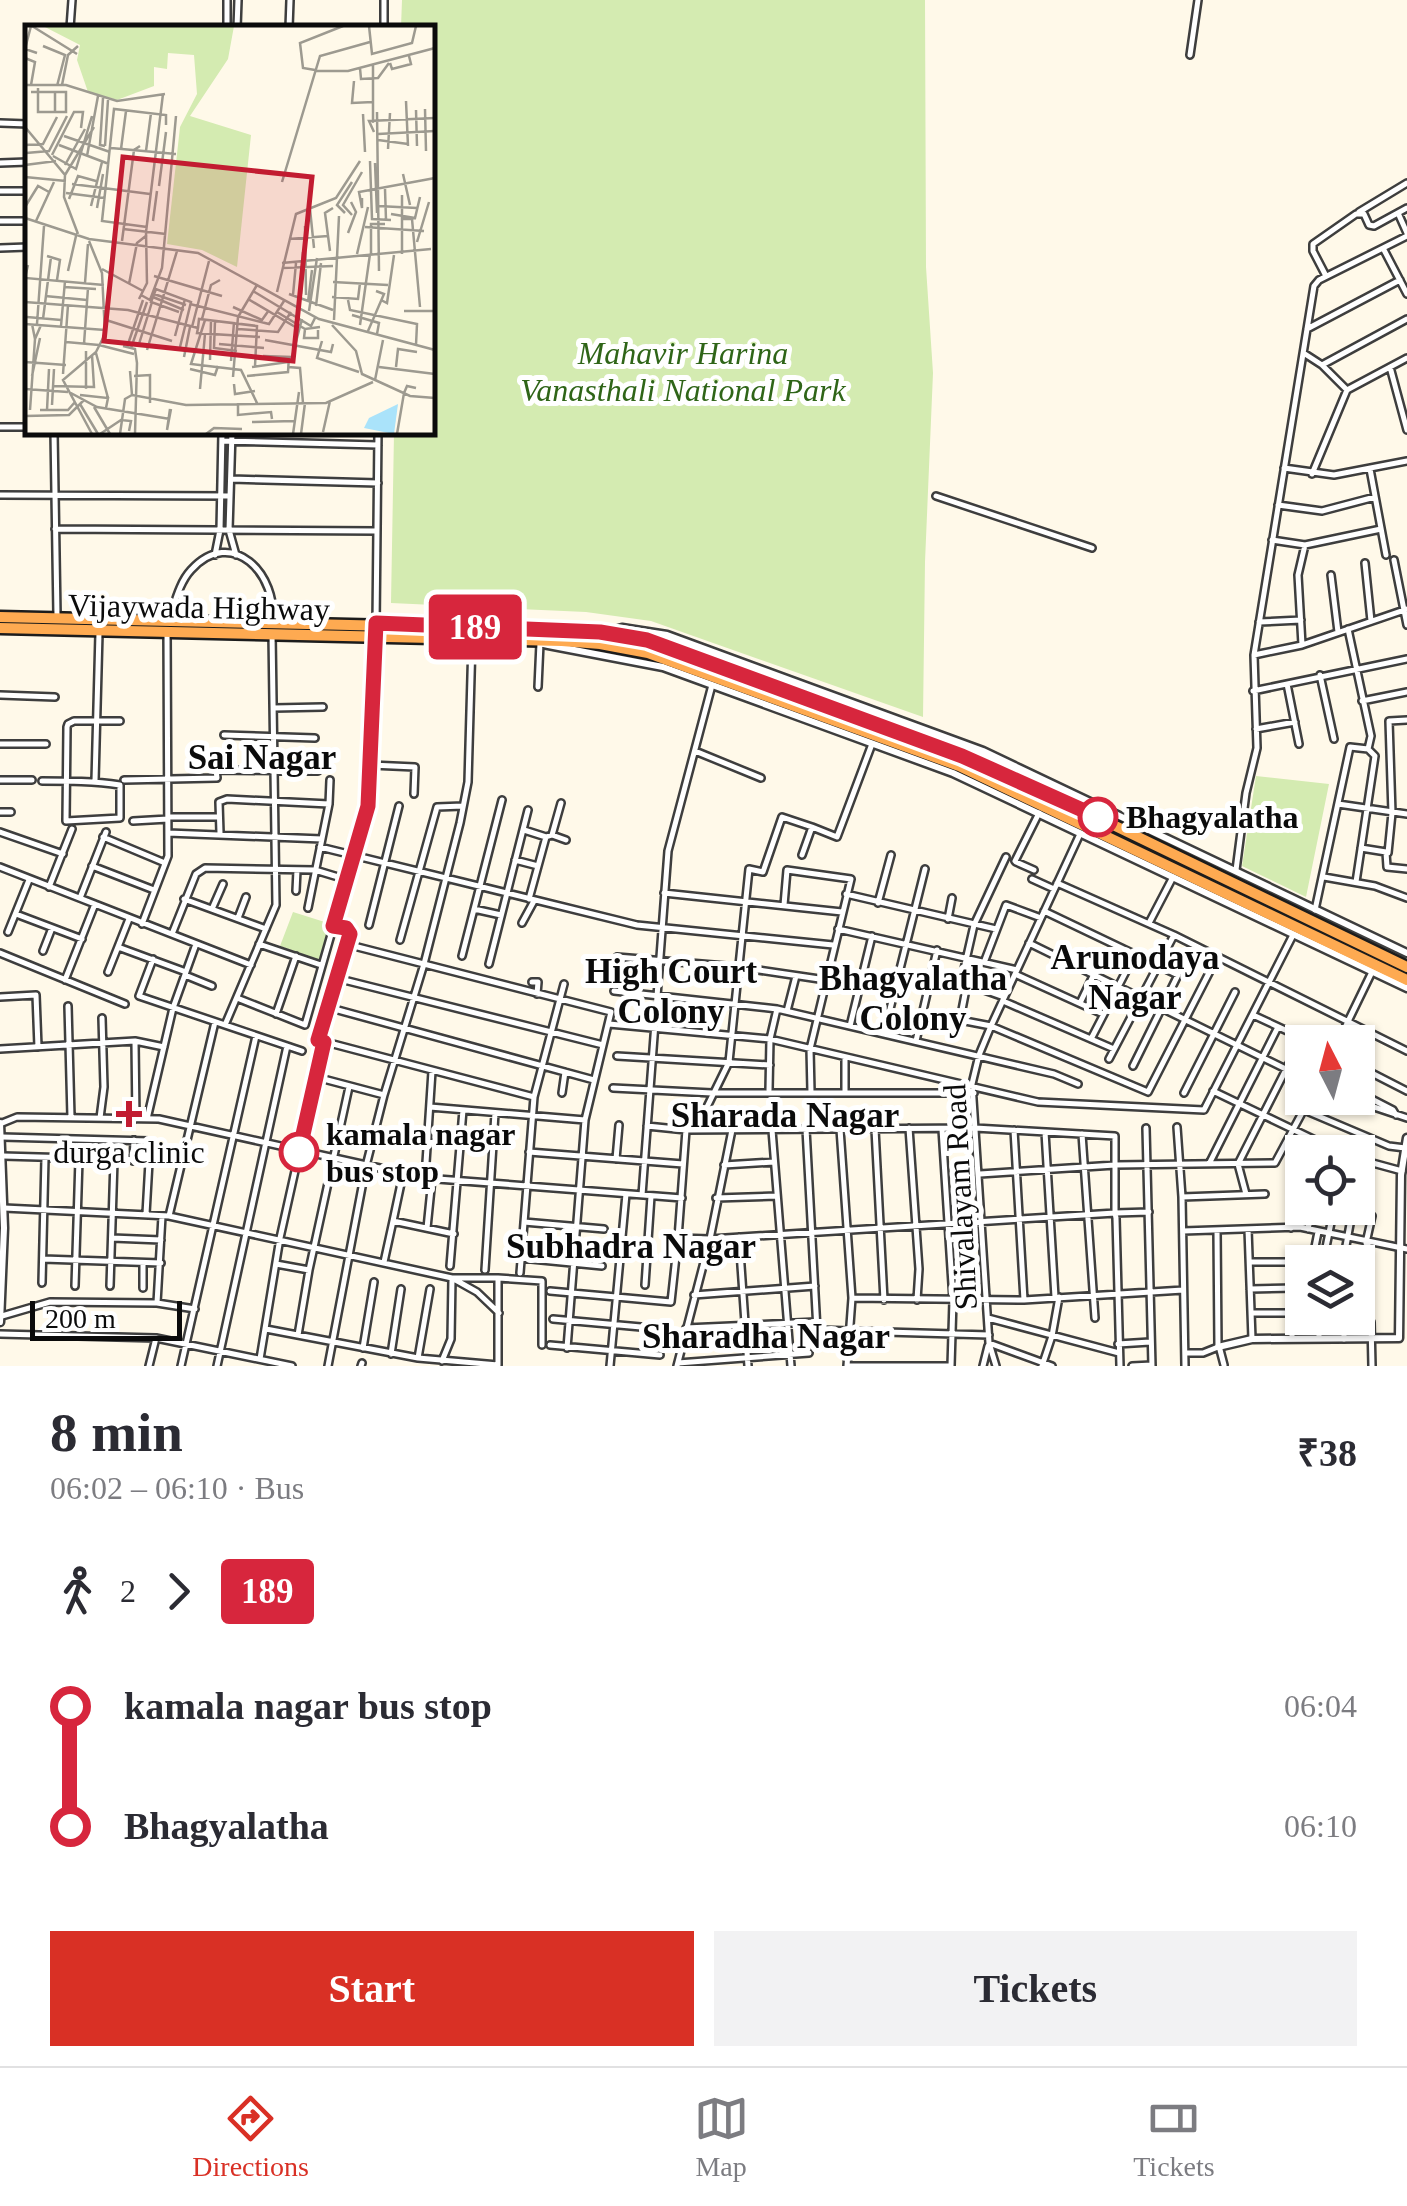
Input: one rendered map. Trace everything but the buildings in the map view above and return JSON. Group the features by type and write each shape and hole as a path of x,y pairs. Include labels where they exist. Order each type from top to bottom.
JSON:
{"highway":[{"name":"Vijaywada Highway","path":"0,617 168,626 376,623 605,632 673,648 962,756 1047,792 1407,980"},
{"name":"Vijaywada Highway","path":"0,628 98,630 168,626"},
{"name":"Vijaywada Highway","path":"272,627 375,636 600,644 648,653 959,766 1256,906 1407,967"}],"street":[{"path":"70,25 72,0"},
{"path":"226,25 227,0"},
{"path":"237,25 238,0"},
{"path":"289,25 290,0"},
{"path":"1190,55 1198,0"},
{"path":"0,123 25,124"},
{"path":"1326,276 1313,244 1407,183"},
{"path":"1356,214 1364,214 1369,225 1374,226 1407,208"},
{"path":"1236,870 1246,793 1257,748 1252,691 1254,655 1314,286 1407,234 1398,213"},
{"path":"0,248 25,247"},
{"path":"1383,248 1407,294"},
{"path":"1307,329 1400,280"},
{"path":"1322,365 1407,319"},
{"path":"1304,354 1348,390"},
{"path":"1312,474 1348,390 1407,358"},
{"path":"1390,367 1407,430"},
{"path":"0,427 25,428"},
{"path":"54,435 57,618"},
{"path":"215,555 220,530 222,435"},
{"path":"232,435 229,530 236,555"},
{"path":"271,435 271,442"},
{"path":"236,998 306,1025 368,806 376,623 378,435"},
{"path":"222,441 378,445"},
{"path":"1284,468 1334,476 1407,460"},
{"path":"1370,469 1386,555"},
{"path":"231,479 378,483"},
{"path":"0,495 230,496"},
{"path":"936,496 1092,548"},
{"path":"1278,504 1322,510 1375,497"},
{"path":"55,529 377,531"},
{"path":"1272,540 1305,545 1381,529"},
{"path":"1302,645 1298,566 1305,545"},
{"path":"142,924 165,863 168,833 168,626 181,586 191,570 215,555 236,555 255,564 271,590 276,905 225,1026"},
{"path":"1394,560 1407,625"},
{"path":"1365,563 1371,621"},
{"path":"1331,575 1338,634"},
{"path":"1254,655 1302,645 1406,610"},
{"path":"1259,622 1300,620"},
{"path":"605,632 622,628 667,635 956,740 1407,953"},
{"path":"94,781 98,630"},
{"path":"1348,630 1371,736 1368,749"},
{"path":"328,1366 366,1166 464,806 472,638"},
{"path":"538,686 539,642 562,650 662,666 979,784 1407,988"},
{"path":"530,658 538,658"},
{"path":"1252,691 1407,659"},
{"path":"1320,675 1334,738"},
{"path":"642,1195 668,852 712,684"},
{"path":"1287,684 1300,744"},
{"path":"1362,701 1407,692"},
{"path":"0,695 55,697"},
{"path":"274,708 323,707"},
{"path":"1407,720 1389,721 1392,813 1387,866 1407,870"},
{"path":"42,781 67,781 94,781 120,785 120,818 66,821 67,781 68,724 120,721"},
{"path":"1256,729 1294,722"},
{"path":"224,735 315,738"},
{"path":"0,744 46,744"},
{"path":"703,1130 712,1092 729,1062 748,869 763,872 782,816 837,837 872,744"},
{"path":"1316,910 1350,748 1368,749 1376,756 1356,882"},
{"path":"694,752 762,778"},
{"path":"371,765 415,767 414,794"},
{"path":"124,780 216,778 216,770 318,771"},
{"path":"0,780 32,780"},
{"path":"308,908 330,780"},
{"path":"462,956 502,800"},
{"path":"220,833 219,802 328,804"},
{"path":"522,922 561,803"},
{"path":"1338,804 1407,814"},
{"path":"369,925 399,806"},
{"path":"400,940 436,807 464,806"},
{"path":"489,964 528,810"},
{"path":"0,812 11,812"},
{"path":"1015,862 1039,813"},
{"path":"134,820 219,817"},
{"path":"802,855 812,826"},
{"path":"50,887 72,830"},
{"path":"523,830 566,840"},
{"path":"0,832 62,854"},
{"name":"Shivalayam Road","path":"996,1366 989,1339 972,1084 990,1026 1081,832"},
{"path":"168,833 275,835 321,843 355,856 661,929 834,945"},
{"path":"80,898 104,834 165,863"},
{"path":"1361,848 1388,853"},
{"path":"995,852 1034,870"},
{"path":"878,902 891,856"},
{"path":"1006,857 974,924 961,982 1114,1050"},
{"path":"515,860 538,866"},
{"path":"92,866 154,890"},
{"path":"0,878 2,868 250,965"},
{"path":"172,934 196,874 205,868 314,870 348,880"},
{"path":"884,1033 925,869"},
{"path":"296,870 296,891"},
{"path":"784,904 787,870 851,879 810,1048 811,1093"},
{"path":"1149,924 1173,877"},
{"path":"1032,878 1174,935 1407,1051"},
{"path":"1324,878 1375,886 1407,898"},
{"path":"8,932 29,880"},
{"path":"212,909 223,884"},
{"path":"664,892 842,912"},
{"path":"846,894 996,929"},
{"path":"238,918 246,897"},
{"path":"948,919 952,898"},
{"path":"184,899 266,929"},
{"path":"66,980 94,904"},
{"path":"986,960 1006,905 1040,918"},
{"path":"474,909 501,915"},
{"path":"1044,911 1178,975 1132,1066"},
{"path":"16,914 82,939"},
{"path":"108,972 129,918"},
{"path":"333,926 346,928 350,934 318,1040 534,1096"},
{"path":"43,951 52,928"},
{"path":"838,929 986,960 1104,1014"},
{"path":"1110,1060 1174,935"},
{"path":"608,1024 770,1040 1038,1102 1204,1110 1293,935"},
{"path":"850,1026 872,936"},
{"path":"1029,943 1285,1068"},
{"path":"147,1119 173,1008 196,944"},
{"path":"259,944 322,966"},
{"path":"346,944 612,1012 585,1120 568,1348"},
{"path":"118,947 212,986"},
{"path":"916,1041 937,950"},
{"path":"0,953 124,1004"},
{"path":"1092,1039 1135,954"},
{"path":"276,1014 296,956"},
{"path":"617,957 826,980"},
{"path":"153,959 138,996 302,1051"},
{"path":"924,1013 990,1026 1148,1092 1210,972"},
{"path":"1080,1003 1094,974"},
{"path":"1346,1025 1371,974"},
{"path":"787,1011 796,976"},
{"path":"336,978 603,1046"},
{"path":"532,982 538,982 537,994"},
{"path":"520,1272 534,1096 564,984"},
{"path":"960,1020 968,984"},
{"path":"315,991 331,995"},
{"path":"614,991 787,1011 979,1055 1078,1084"},
{"path":"0,997 36,992 38,1046"},
{"path":"1184,1092 1235,992"},
{"path":"68,1006 71,1117"},
{"path":"327,1007 594,1080"},
{"path":"769,1091 770,1040 777,1009"},
{"path":"1253,1014 1285,1030"},
{"path":"100,1118 104,1087 102,1018"},
{"path":"157,1303 165,1215 215,1022"},
{"path":"1209,1164 1278,1027"},
{"path":"181,1366 256,1036"},
{"path":"0,1049 135,1041 164,1047"},
{"path":"135,1041 136,1118"},
{"path":"260,1359 280,1238 324,1042"},
{"path":"216,1366 287,1046"},
{"path":"618,1056 770,1065"},
{"path":"844,1057 844,1093"},
{"path":"428,1228 427,1142 432,1072"},
{"path":"562,1093 565,1072"},
{"path":"1375,1075 1407,1091"},
{"path":"1246,1194 1238,1164 1285,1076"},
{"path":"316,1077 384,1095"},
{"path":"298,1336 350,1087"},
{"path":"613,1088 974,1092"},
{"path":"1214,1091 1300,1135"},
{"path":"1375,1101 1396,1116"},
{"path":"430,1108 585,1120"},
{"path":"1375,1108 1407,1118"},
{"path":"450,1266 464,1110"},
{"path":"550,1291 671,1302 688,1110"},
{"path":"485,1270 496,1113"},
{"path":"980,1174 1115,1165 1275,1163 1302,1115"},
{"path":"1316,1115 1390,1146 1405,1148"},
{"path":"194,1309 157,1303 50,1302 1,1319 4,1208 0,1123 16,1117 147,1119 428,1178 682,1198"},
{"path":"616,1160 620,1125"},
{"path":"647,1126 686,1130 976,1128 1115,1136 1120,1366"},
{"path":"1177,1127 1185,1366"},
{"path":"875,1128 884,1300"},
{"path":"909,1128 918,1300"},
{"path":"840,1129 852,1298 847,1366 951,1366 953,1300 942,1128"},
{"path":"1132,1366 1152,1366 1146,1128"},
{"path":"772,1129 791,1366"},
{"path":"806,1129 819,1330 952,1334 989,1339 1052,1366"},
{"path":"375,1130 439,1144"},
{"path":"732,1130 710,1239 677,1365 809,1354"},
{"path":"1014,1130 1024,1300"},
{"path":"1043,1365 1057,1297 1045,1132"},
{"path":"1082,1134 1094,1318"},
{"path":"2,1137 149,1141"},
{"path":"1184,1354 1203,1353 1252,1339 1399,1338 1398,1288 1404,1249 1402,1172 1407,1138"},
{"path":"133,1161 134,1140"},
{"path":"530,1152 682,1164"},
{"path":"3,1156 181,1161"},
{"path":"42,1283 44,1158"},
{"path":"75,1286 79,1159"},
{"path":"110,1286 114,1160"},
{"path":"146,1214 149,1161"},
{"path":"724,1165 774,1162"},
{"path":"1375,1165 1402,1172"},
{"path":"384,1262 403,1174"},
{"path":"610,1366 626,1194"},
{"path":"1182,1197 1265,1194"},
{"path":"645,1284 652,1196"},
{"path":"716,1198 776,1196"},
{"path":"4,1208 165,1215 452,1278 542,1281 546,1345 660,1355"},
{"path":"678,1238 1149,1212"},
{"path":"392,1221 454,1234"},
{"path":"524,1222 604,1229"},
{"path":"1308,1229 1309,1225"},
{"path":"1328,1245 1331,1225"},
{"path":"1345,1245 1349,1225"},
{"path":"1367,1243 1370,1225"},
{"path":"1248,1229 1252,1339"},
{"path":"1183,1231 1308,1229 1404,1249"},
{"path":"1217,1230 1219,1346 1224,1365"},
{"path":"1315,1245 1318,1232"},
{"path":"740,1237 748,1366"},
{"path":"112,1238 161,1240"},
{"path":"521,1258 602,1266"},
{"path":"43,1259 161,1263"},
{"path":"1250,1262 1285,1262"},
{"path":"143,1263 143,1288"},
{"path":"276,1264 309,1270"},
{"path":"452,1278 476,1292 499,1313"},
{"path":"442,1360 451,1339 452,1278"},
{"path":"266,1329 390,1354 498,1365 498,1278"},
{"path":"364,1348 374,1282"},
{"path":"694,1294 816,1286"},
{"path":"1250,1289 1285,1288"},
{"path":"390,1354 401,1289"},
{"path":"418,1358 430,1289"},
{"path":"852,1298 1024,1300 1183,1290"},
{"path":"1251,1313 1292,1312 1292,1338"},
{"path":"988,1318 1118,1353"},
{"path":"553,1319 663,1329"},
{"path":"686,1328 816,1322"},
{"path":"0,1334 156,1338 292,1366"},
{"path":"1372,1335 1372,1366"},
{"path":"149,1366 156,1338"},
{"name":"Shivalayam Road","path":"983,1366 989,1339"},
{"path":"1118,1344 1151,1342"}],"green space":[{"name":"Mahavir Harina Vanasthali National Park","path":"402,0 925,0 926,267 933,373 923,717 651,621 586,612 391,603 394,435 435,435 435,25 401,25"},
{"path":"1256,776 1329,784 1306,897 1242,866"},
{"path":"293,912 331,924 319,960 280,946"}],"bus line":[{"name":"189","path":"299,1152 324,1042 318,1040 350,934 346,928 333,926 368,806 376,623 600,632 647,640 962,756 1098,817"}],"place":[{"name":"Bhagyalatha","path":"1098,817"},
{"name":"durga clinic","path":"129,1114"},
{"name":"kamala nagar bus stop","path":"299,1152"}],"district":[{"name":"Sai Nagar","path":"262,757"},
{"name":"Arunodaya Nagar","path":"1135,977"},
{"name":"High Court Colony","path":"671,991"},
{"name":"Bhagyalatha Colony","path":"913,998"},
{"name":"Sharada Nagar","path":"785,1115"},
{"name":"Subhadra Nagar","path":"631,1246"},
{"name":"Sharadha Nagar","path":"766,1336"}]}
